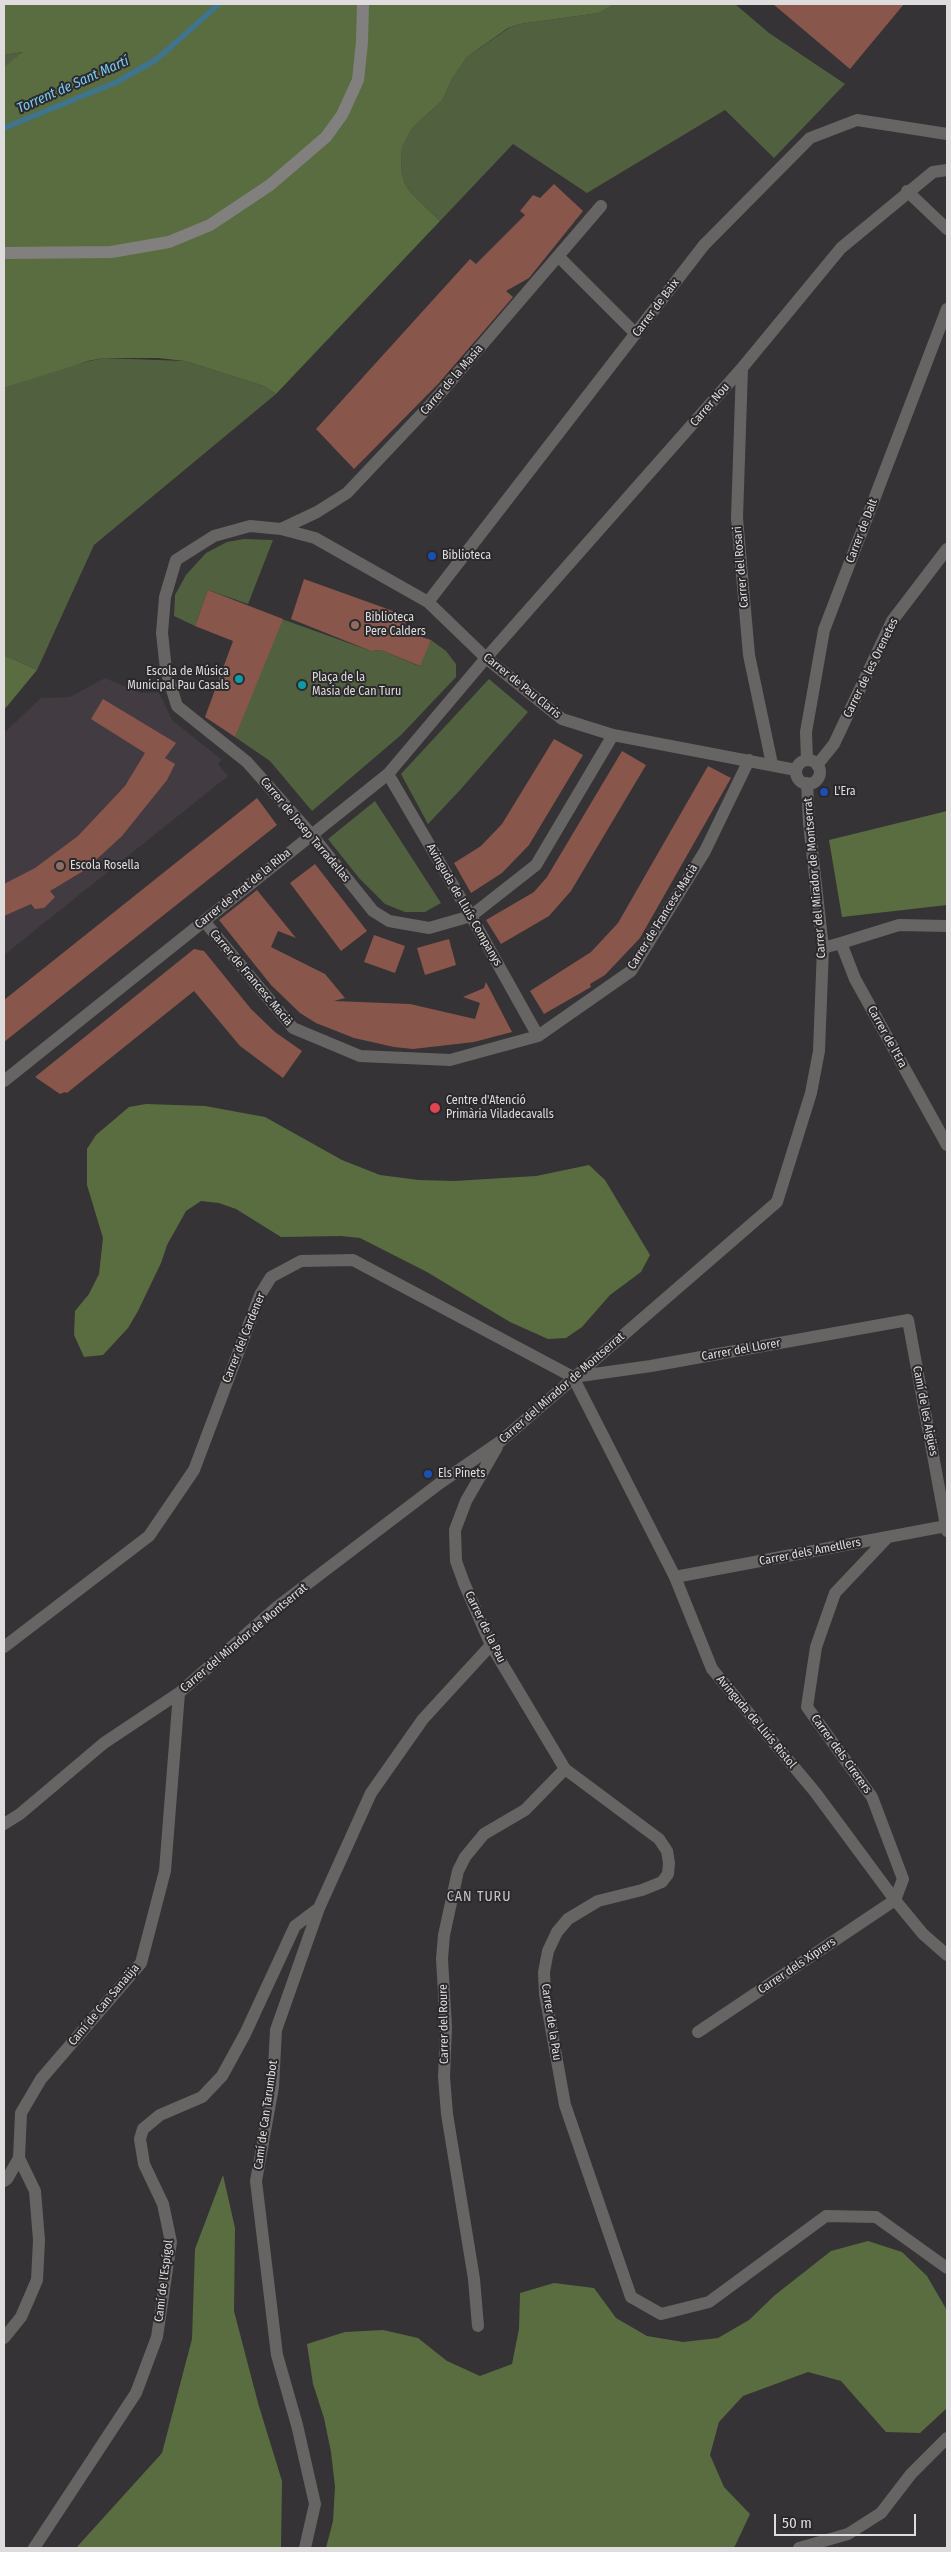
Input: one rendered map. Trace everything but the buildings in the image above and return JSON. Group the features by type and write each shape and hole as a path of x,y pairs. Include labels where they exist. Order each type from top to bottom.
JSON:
{"street":[{"path":"4,253 111,252 168,242 210,225 270,185 326,137 342,115 358,80 363,4"},
{"name":"Carrer de Baix","path":"428,602 704,245 810,138 857,120 947,134"},
{"name":"Carrer Nou","path":"486,658 742,368 841,248 907,191 933,172 947,170"},
{"path":"907,191 947,228"},
{"name":"Carrer de la Masia","path":"281,529 316,512 348,493 432,403 601,206"},
{"path":"558,256 636,334"},
{"name":"Carrer de Dalt","path":"812,762 806,732 824,630 947,309"},
{"name":"Carrer del Rosari","path":"742,368 737,518 749,655 772,764"},
{"name":"Carrer de Josep Tarradellas","path":"281,529 250,526 214,536 176,560 165,597 162,633 166,670 177,706 247,762 311,834 373,911 389,921 429,928 471,916 536,865 613,735"},
{"name":"Carrer de Pau Claris","path":"281,529 315,538 428,602 486,658 562,719 613,735 796,770"},
{"name":"Carrer de les Orenetes","path":"812,762 834,744 892,621 947,549"},
{"name":"Carrer de Prat de la Riba","path":"4,1080 388,774 486,658"},
{"name":"Carrer de Francesc Macià","path":"204,921 292,1028 360,1056 450,1060 538,1036 631,971 705,852 749,760"},
{"path":"812,762 819,776 814,782 807,783 800,780 796,770 800,763 812,762"},
{"name":"Avinguda de Lluís Companys","path":"388,774 538,1036"},
{"name":"Carrer del Mirador de Montserrat","path":"4,1824 20,1814 104,1743 179,1693 277,1607 440,1483 501,1440 777,1202 813,1084 819,1051 822,1001 822,948 809,823 807,783"},
{"path":"822,948 899,925 947,926"},
{"name":"Carrer de l'Era","path":"841,943 855,979 947,1145"},
{"name":"Carrer del Cardener","path":"4,1647 149,1536 194,1470 260,1296 271,1277 301,1261 353,1260 574,1377"},
{"name":"Carrer del Llorer","path":"574,1377 652,1366 908,1320"},
{"name":"Camí de les Aigües","path":"908,1320 947,1529"},
{"name":"Avinguda de Lluís Ristol","path":"574,1377 675,1577 712,1668 815,1792 895,1900 923,1934 947,1955"},
{"name":"Carrer de la Pau","path":"501,1440 459,1516 454,1545 456,1561 464,1583 491,1645 565,1769 659,1839 667,1851 669,1863 668,1874 662,1882 642,1890 598,1901 568,1919 557,1932 548,1951 544,1972 545,1994 565,2105 631,2297 660,2314 709,2302 826,2216 876,2217 947,2268"},
{"name":"Carrer dels Ametllers","path":"675,1577 888,1537 947,1529"},
{"name":"Carrer dels Cirerers","path":"888,1537 835,1593 816,1647 807,1707 872,1797 904,1878 895,1900"},
{"name":"Camí de Can Tarumbot","path":"304,2548 315,2504 297,2425 277,2355 256,2181 272,2087 276,2030 319,1908 371,1793 423,1719 491,1645"},
{"name":"Camí de Can Sanaüja","path":"4,2181 19,2158 21,2112 40,2079 141,1963 165,1871 179,1693"},
{"name":"Carrer del Roure","path":"478,2326 474,2278 447,2114 444,2077 446,2027 442,1959 444,1935 458,1871 465,1857 484,1834 525,1810 565,1769"},
{"name":"Carrer dels Xiprers","path":"698,2032 895,1900"},
{"name":"Camí de l'Espígol","path":"34,2548 136,2393 157,2337 171,2242 163,2204 144,2164 140,2139 143,2129 160,2115 202,2097 222,2076 245,2034 295,1926 319,1908"},
{"path":"4,2338 21,2318 38,2280 39,2240 35,2191 19,2158"},
{"path":"799,2548 848,2534 881,2512 911,2474 947,2438"}],"shaded area":[{"name":"Escola Rosella","path":"105,678 141,693 159,692 172,720 222,760 218,764 228,776 4,955 4,733 41,698 70,697"}],"green space":[{"path":"4,4 615,4 599,13 520,24 508,28 467,57 452,79 442,101 413,127 402,147 401,171 405,184 411,193 440,221 276,394 264,386 185,361 158,358 103,358 4,388 4,67 23,52 4,55"},
{"path":"615,4 735,4 769,33 845,84 774,158 725,110 587,193 513,144 440,221 411,193 405,184 401,171 402,147 413,127 442,101 452,79 467,57 509,28 520,24 599,13"},
{"path":"24,52 5,67 4,67 4,55"},
{"path":"103,358 185,361 264,386 276,394 94,545 37,670 4,655 4,388 73,365"},
{"path":"244,539 273,540 248,604 208,590 195,626 174,616 175,595 186,575 206,553 227,542"},
{"name":"Plaça de la Masia de Can Turu","path":"279,618 371,651 381,650 419,666 431,640 446,651 456,664 456,677 401,735 312,811 270,761 235,737"},
{"path":"4,655 37,670 4,710"},
{"path":"489,679 528,712 428,824 401,774"},
{"path":"375,801 441,903 425,912 405,912 385,904 359,878 328,839"},
{"path":"947,811 947,905 842,917 829,840"},
{"path":"146,1104 205,1106 265,1117 342,1160 380,1175 419,1180 454,1181 536,1176 589,1165 605,1180 650,1255 641,1272 610,1295 582,1327 566,1338 548,1339 510,1322 427,1272 360,1238 341,1236 281,1237 236,1209 219,1203 201,1201 186,1211 167,1245 161,1263 128,1328 103,1355 84,1357 74,1335 75,1311 89,1294 99,1274 103,1238 87,1185 87,1149 96,1135 129,1107"},
{"path":"223,2175 235,2228 234,2311 258,2403 282,2481 281,2548 76,2548 162,2453 192,2339 195,2249"},
{"path":"868,2241 902,2252 927,2276 945,2307 947,2312 947,2408 920,2433 886,2432 841,2381 808,2372 743,2396 719,2422 710,2455 724,2487 750,2514 735,2546 732,2548 326,2548 333,2521 335,2487 331,2452 324,2418 313,2384 307,2344 345,2332 383,2330 418,2338 447,2361 480,2376 512,2364 519,2329 520,2293 554,2283 594,2288 616,2318 647,2336 683,2342 718,2338 749,2320 775,2295 831,2251"}],"waterway":[{"name":"Torrent de Sant Martí","path":"4,128 117,82 157,59 219,4"}],"place":[{"name":"Biblioteca","path":"432,556"},
{"name":"Biblioteca Pere Calders","path":"355,625"},
{"name":"Escola de Música Municipal Pau Casals","path":"239,679"},
{"name":"Plaça de la Masia de Can Turu","path":"302,685"},
{"name":"L'Era","path":"824,792"},
{"name":"Escola Rosella","path":"60,866"},
{"name":"Centre d'Atenció Primària Viladecavalls","path":"435,1108"},
{"name":"Els Pinets","path":"428,1474"}],"district":[{"name":"CAN TURU","path":"479,1897"}]}
